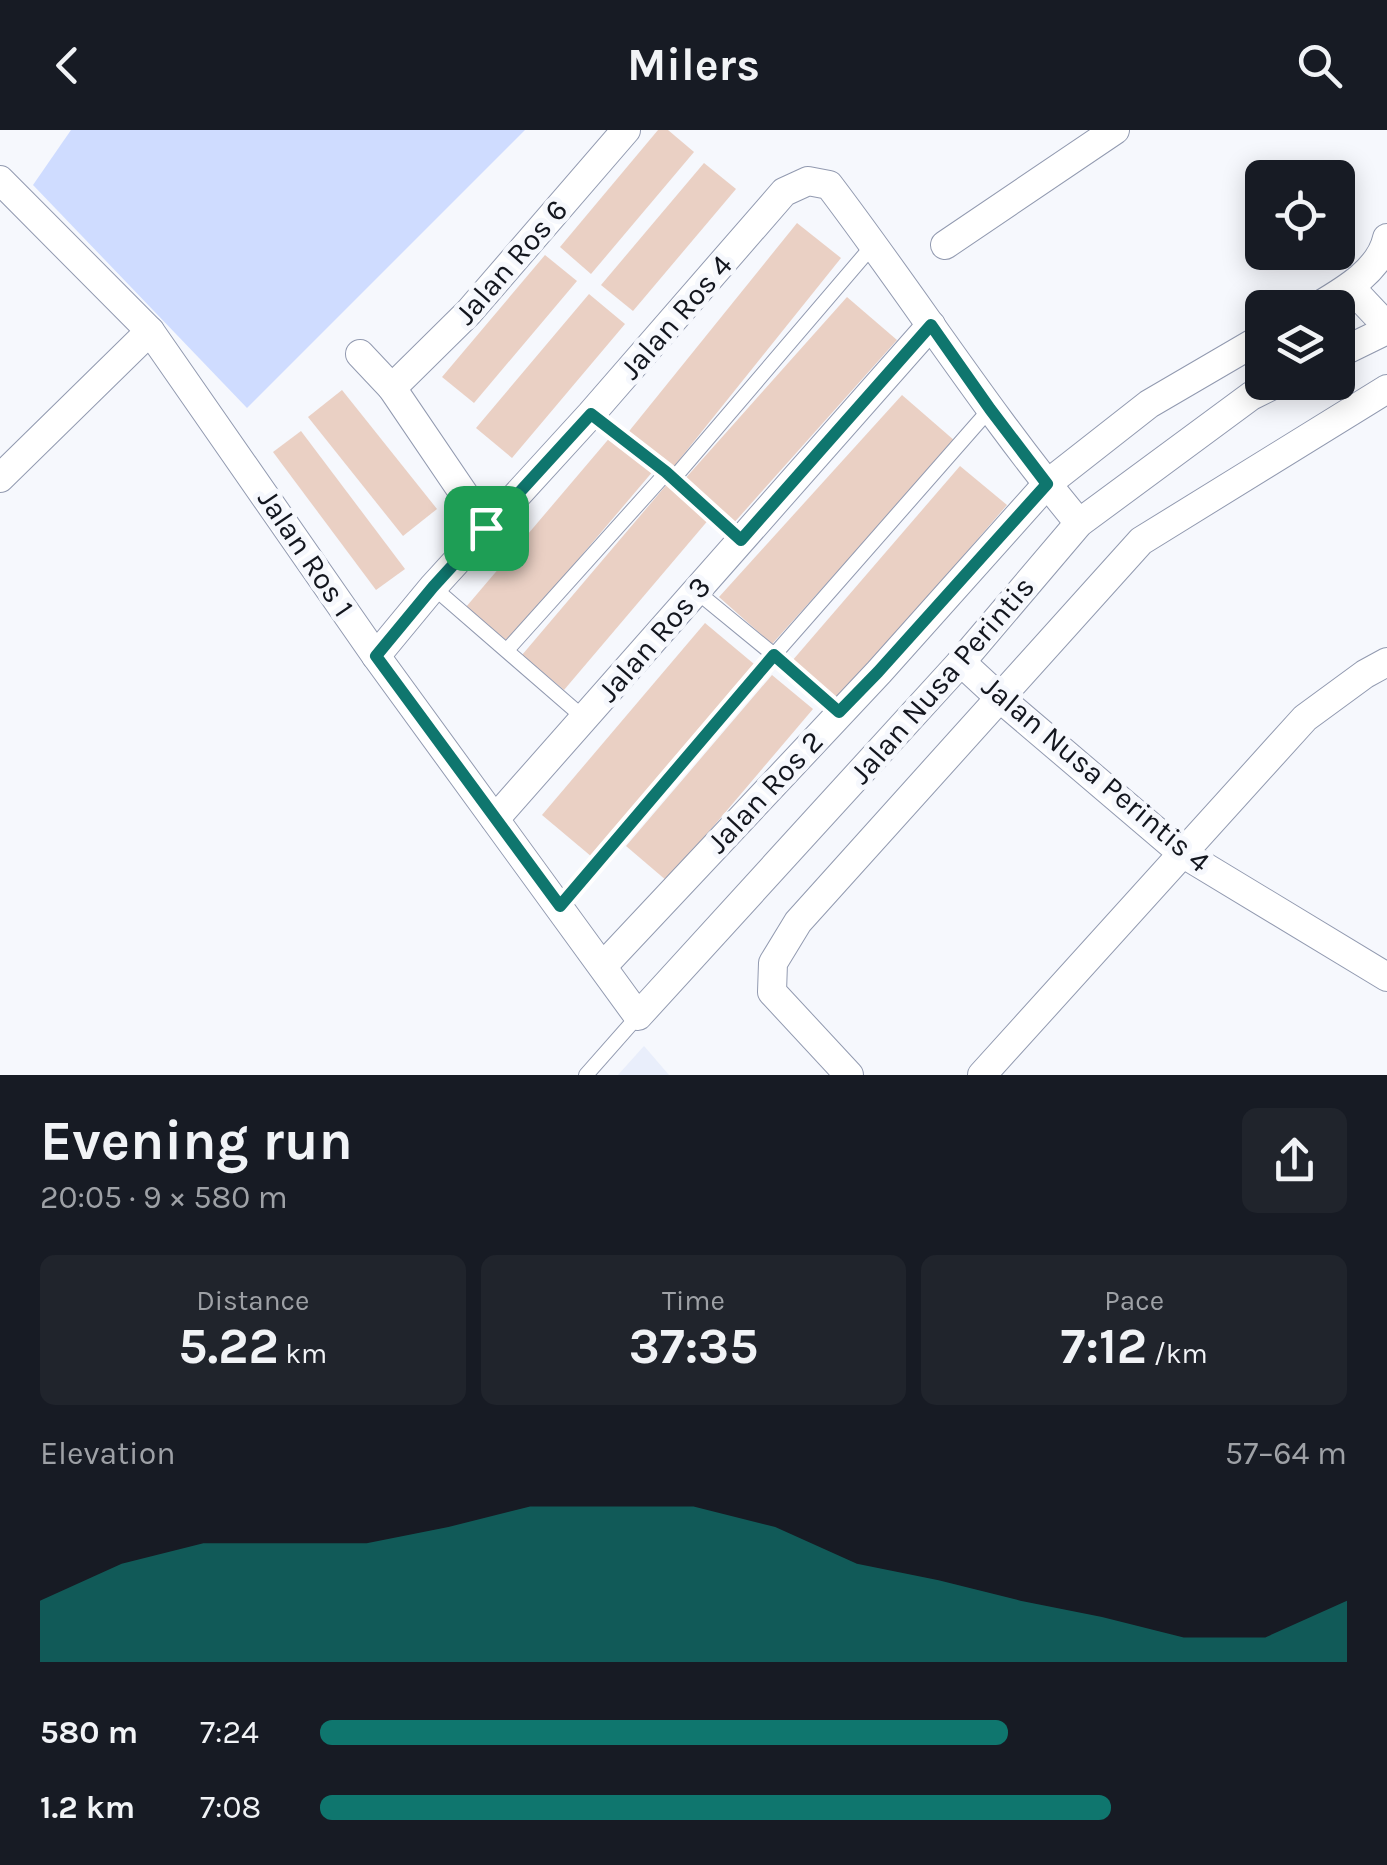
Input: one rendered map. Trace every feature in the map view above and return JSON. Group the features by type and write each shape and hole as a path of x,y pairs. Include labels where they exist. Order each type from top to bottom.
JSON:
{"street":[{"name":"Jalan Ros 6","path":"392,388 470,312 626,130"},
{"path":"945,245 1114,130"},
{"name":"Jalan Ros 1","path":"0,180 150,331 376,656 638,1016"},
{"name":"Jalan Ros 4","path":"376,656 784,192 808,181 829,186 874,244"},
{"path":"1345,290 1384,252 1387,238"},
{"path":"874,244 990,409 1079,522"},
{"path":"1350,287 1387,328 1355,345"},
{"name":"Jalan Ros 3","path":"495,819 931,325"},
{"path":"0,478 150,331"},
{"name":"Jalan Ros 2","path":"603,966 878,672 1047,484 1149,404 1245,348"},
{"path":"360,354 392,388 486,528"},
{"path":"849,1075 772,992 773,963 798,922 1141,541 1387,388"},
{"name":"Jalan Nusa Perintis","path":"638,1016 961,662 1079,522 1246,400"},
{"name":"Jalan Nusa Perintis 4","path":"961,662 1182,854 1387,977"},
{"path":"982,1075 1305,718 1387,662"}],"lane":[{"path":"507,650 670,475 874,244"},
{"path":"560,906 990,409"},
{"path":"591,414 670,475 741,540"},
{"path":"433,587 584,718"},
{"path":"696,591 839,712"},
{"path":"586,1075 638,1016"}],"shaded area":[{"path":"71,130 525,130 247,408 33,185"},
{"path":"644,1046 669,1075 618,1075"}],"building":[{"path":"658,130 668,130 694,152 591,274 560,247"},
{"path":"704,163 736,189 633,311 601,285"},
{"path":"797,223 841,258 671,470 626,435"},
{"path":"545,255 577,281 474,403 442,377"},
{"path":"589,294 625,324 512,458 476,428"},
{"path":"847,297 897,340 732,525 683,481"},
{"path":"342,390 437,509 403,536 308,417"},
{"path":"902,395 955,441 772,644 719,597"},
{"path":"301,431 405,569 376,590 273,452"},
{"path":"612,435 654,470 508,642 466,607"},
{"path":"960,466 1007,505 839,700 792,661"},
{"path":"668,483 710,518 564,690 522,655"},
{"path":"705,623 754,664 592,857 542,815"},
{"path":"772,675 813,709 667,881 626,846"}],"route":[{"path":"931,325 1047,484 839,712 774,655 560,906 376,656 486,528 591,414 666,472 741,540 931,325"}]}
